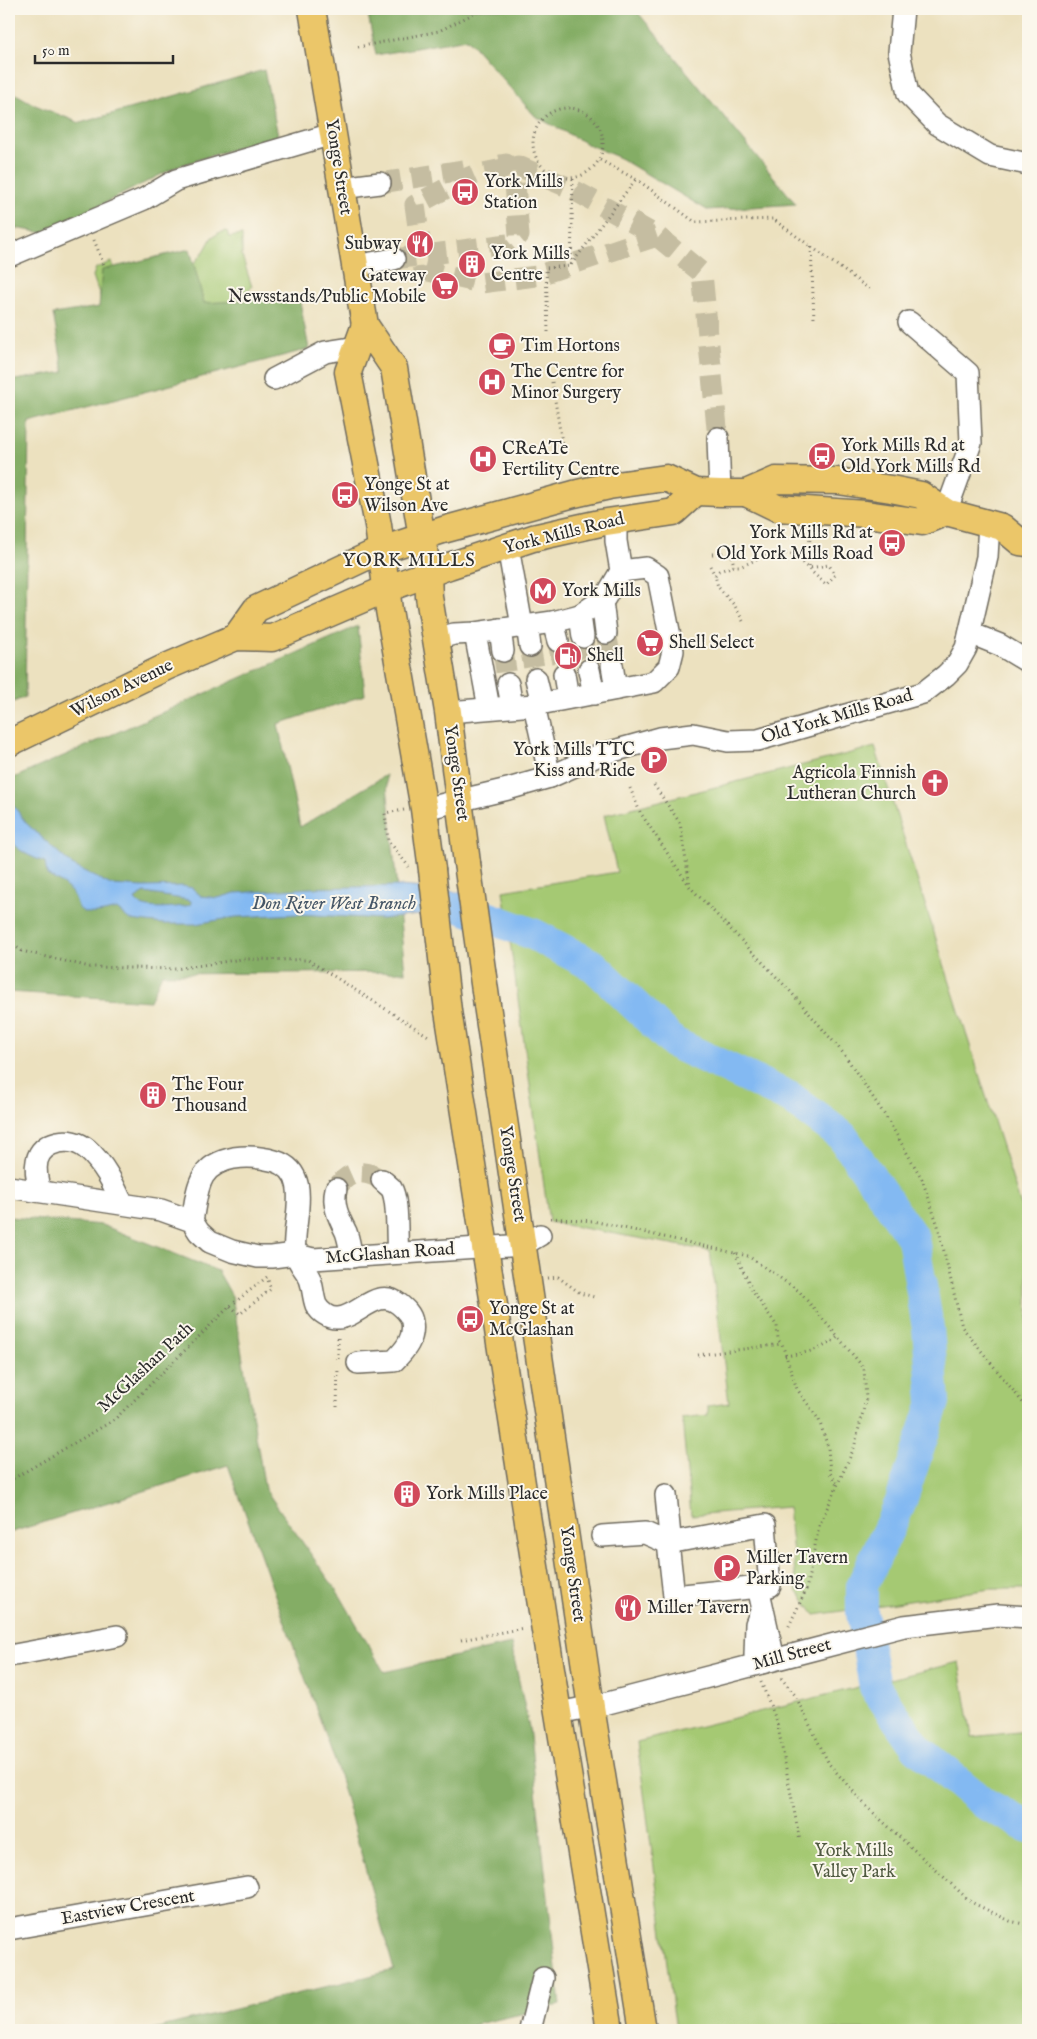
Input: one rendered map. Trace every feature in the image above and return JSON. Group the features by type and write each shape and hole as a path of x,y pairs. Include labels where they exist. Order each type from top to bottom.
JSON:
{"main road":[{"name":"Yonge Street","path":"312,9 354,266 361,336 348,372 381,550 420,868 448,1011 558,1713 610,2030"},
{"name":"Yonge Street","path":"361,336 394,368 415,508 422,536 435,639 448,712 487,1005 536,1232 591,1707 643,2030"},
{"name":"York Mills Road","path":"422,536 609,486 666,478 708,493 746,493 777,508 866,514 922,522 946,512"},
{"name":"York Mills Road","path":"428,574 533,538 616,520 674,512 708,493"},
{"path":"946,512 995,525 1028,526"},
{"path":"995,525 1020,542 1028,544"},
{"name":"Wilson Avenue","path":"236,636 256,609 381,550 422,536"},
{"name":"Wilson Avenue","path":"9,743 236,636 272,638 386,589 428,574"}],"street":[{"path":"903,9 899,52 908,94 937,124 990,156 1028,164"},
{"path":"9,256 144,199 176,180 332,134"},
{"path":"341,188 380,183"},
{"path":"354,266 394,259"},
{"path":"909,322 968,373 971,443 946,512"},
{"path":"274,379 325,352 361,336"},
{"path":"708,493 718,438"},
{"path":"435,639 454,634 475,634 524,626 556,631 602,601 621,571 616,541 616,520"},
{"name":"Old York Mills Road","path":"414,810 508,790 550,777 599,755 660,738 693,734 728,741 758,740 916,695 930,689 952,670 963,655 970,633 995,525"},
{"path":"508,547 524,626 530,646"},
{"path":"448,712 538,704 654,682 669,668 673,651 658,576 646,568 621,571"},
{"path":"602,601 606,633"},
{"path":"580,615 583,637"},
{"path":"500,630 503,651"},
{"path":"970,633 1000,645 1028,662"},
{"path":"475,634 489,708"},
{"path":"612,665 616,689"},
{"path":"589,670 594,694"},
{"path":"564,674 568,698"},
{"path":"536,679 538,704 550,777"},
{"path":"508,684 512,706"},
{"path":"40,1191 36,1178 36,1162 41,1151 47,1145 64,1141 78,1143 86,1148 104,1168 122,1203"},
{"path":"192,1221 197,1192 202,1178 207,1170 216,1163 233,1158 253,1156 278,1162 292,1173 298,1188 295,1254 310,1280 317,1306 326,1316 336,1318 354,1314 366,1304 382,1298 396,1301 407,1310 412,1321 412,1335 406,1349 394,1361 358,1363"},
{"path":"382,1180 391,1189 396,1201 398,1253"},
{"path":"9,1187 161,1210 192,1221 199,1232 210,1242 232,1251 258,1257 295,1254"},
{"path":"336,1189 334,1199 339,1220 347,1234 352,1257"},
{"name":"McGlashan Road","path":"295,1254 313,1259 484,1246 536,1232"},
{"path":"602,1536 645,1533 668,1543 765,1524 770,1586 674,1596 668,1543 670,1537 666,1495"},
{"path":"758,1587 762,1608 756,1624 755,1655 769,1667"},
{"name":"Mill Street","path":"558,1713 769,1667 806,1651 904,1626 998,1615 1028,1616"},
{"path":"9,1656 117,1636"},
{"name":"Eastview Crescent","path":"9,1929 247,1887"},
{"path":"530,2030 543,1978"}],"path":[{"path":"358,47 439,30 483,9"},
{"path":"578,108 595,119 604,139 600,160 589,172 573,178 552,175 537,161 532,141 539,121 556,109 578,108"},
{"path":"600,160 636,179 695,222 773,219 872,291"},
{"path":"570,266 573,178"},
{"path":"548,332 546,268 570,266 636,179"},
{"path":"95,243 104,265"},
{"path":"811,246 814,319"},
{"path":"552,382 563,449"},
{"path":"809,568 810,527"},
{"path":"712,554 724,553 732,557 734,566"},
{"path":"715,575 719,571 734,566 742,566 762,557 787,553 794,555 809,568 822,584 826,585 835,575 829,564 809,568"},
{"path":"710,566 718,587 735,606 743,621"},
{"path":"654,785 680,823 690,887"},
{"path":"630,788 640,812 690,887 790,991 844,1054 888,1120 922,1179 938,1226 962,1327 1028,1408"},
{"path":"414,810 385,813 388,840 420,868"},
{"path":"9,942 22,951 90,967 176,969 242,959 308,960 431,1038"},
{"path":"536,1232 593,1221 748,1256 799,1291 864,1368 866,1398 854,1448 819,1526 806,1590 769,1667 777,1722 800,1841"},
{"path":"735,1253 753,1292 777,1326 778,1340 782,1344 797,1389 819,1420 828,1447 830,1473 837,1485"},
{"name":"McGlashan Path","path":"9,1481 114,1420 230,1306 267,1278 271,1289 240,1314 230,1306"},
{"path":"558,1278 580,1293 594,1297"},
{"path":"785,1356 812,1352 827,1346 838,1337"},
{"path":"698,1355 782,1344"},
{"path":"461,1640 526,1628"},
{"path":"769,1667 795,1695 829,1764 868,1808 971,1902 1010,1922 1028,1925"}],"green space":[{"path":"367,9 635,9 796,204 707,210 618,157 587,144 535,116 467,39 376,55"},
{"path":"264,70 278,135 178,166 45,233 9,227 9,90 35,105 80,123"},
{"path":"227,231 229,237 242,235 242,256 252,287 238,297 243,304 256,298 267,335 103,305 93,276 96,268 111,262 114,268 191,267 205,250 212,237"},
{"path":"190,249 204,303 299,297 309,349 29,422 25,697 9,704 9,381 64,372 53,314 99,307 102,270"},
{"path":"358,626 365,695 278,724 300,827 386,775 405,972 162,974 150,1001 9,992 9,780"},
{"path":"875,747 1028,1228 1028,1589 990,1589 815,1615 797,1591 788,1507 691,1515 682,1418 708,1415 708,1406 729,1403 710,1251 549,1222 503,891 617,872 604,815"},
{"path":"9,1217 102,1225 218,1271 232,1296 265,1489 341,1597 384,1672 511,1644 529,1727 560,2005 452,2030 149,2030 394,1970 335,1761 228,1465 9,1533"},
{"name":"York Mills Valley Park","path":"959,1662 972,1737 1028,1731 1028,2030 676,2030 637,1742"}],"water":[{"path":"9,799 26,823 72,865 111,885 144,887 183,886 192,888 201,896 218,898 235,893 311,888 400,886 436,889 468,894 504,924 468,924 419,915 381,919 299,914 236,917 195,924 164,924 130,920 117,909 87,913 79,908 73,895 67,888 47,875 45,862 25,853 15,846 9,838","holes":["145,893 189,900 191,904 186,906 158,908 143,906 135,899"]}],"waterway":[{"name":"Don River West Branch","path":"462,908 533,934 594,966 674,1043 791,1098 842,1136 913,1238 928,1328 934,1402 900,1504 862,1586 862,1613 875,1687 917,1748 984,1803 1028,1827"}],"tunnel":[{"path":"394,259 508,244 519,235 514,170 506,164 500,165"},
{"path":"657,236 536,276 481,283 424,270 415,205 474,175 518,166 570,188 657,236 702,273 718,438"},
{"path":"380,183 470,169"},
{"path":"606,633 612,665"},
{"path":"583,637 589,670"},
{"path":"558,641 564,674"},
{"path":"530,646 536,679"},
{"path":"503,651 508,684"},
{"path":"336,1189 345,1178 356,1173 368,1174 382,1180"}],"place":[{"name":"York Mills Station","path":"465,192"},
{"name":"Subway","path":"420,244"},
{"name":"York Mills Centre","path":"472,264"},
{"name":"Gateway Newsstands/Public Mobile","path":"445,286"},
{"name":"Tim Hortons","path":"502,346"},
{"name":"The Centre for Minor Surgery","path":"492,382"},
{"name":"York Mills Rd at Old York Mills Rd","path":"822,456"},
{"name":"CReATe Fertility Centre","path":"483,459"},
{"name":"Yonge St at Wilson Ave","path":"345,495"},
{"name":"York Mills Rd at Old York Mills Road","path":"892,543"},
{"name":"York Mills","path":"543,591"},
{"name":"Shell Select","path":"650,643"},
{"name":"Shell","path":"568,656"},
{"name":"York Mills TTC Kiss and Ride","path":"654,760"},
{"name":"Agricola Finnish Lutheran Church","path":"935,783"},
{"name":"The Four Thousand","path":"153,1095"},
{"name":"Yonge St at McGlashan","path":"470,1319"},
{"name":"York Mills Place","path":"407,1494"},
{"name":"Miller Tavern Parking","path":"727,1568"},
{"name":"Miller Tavern","path":"628,1608"}],"district":[{"name":"YORK MILLS","path":"409,561"}]}
